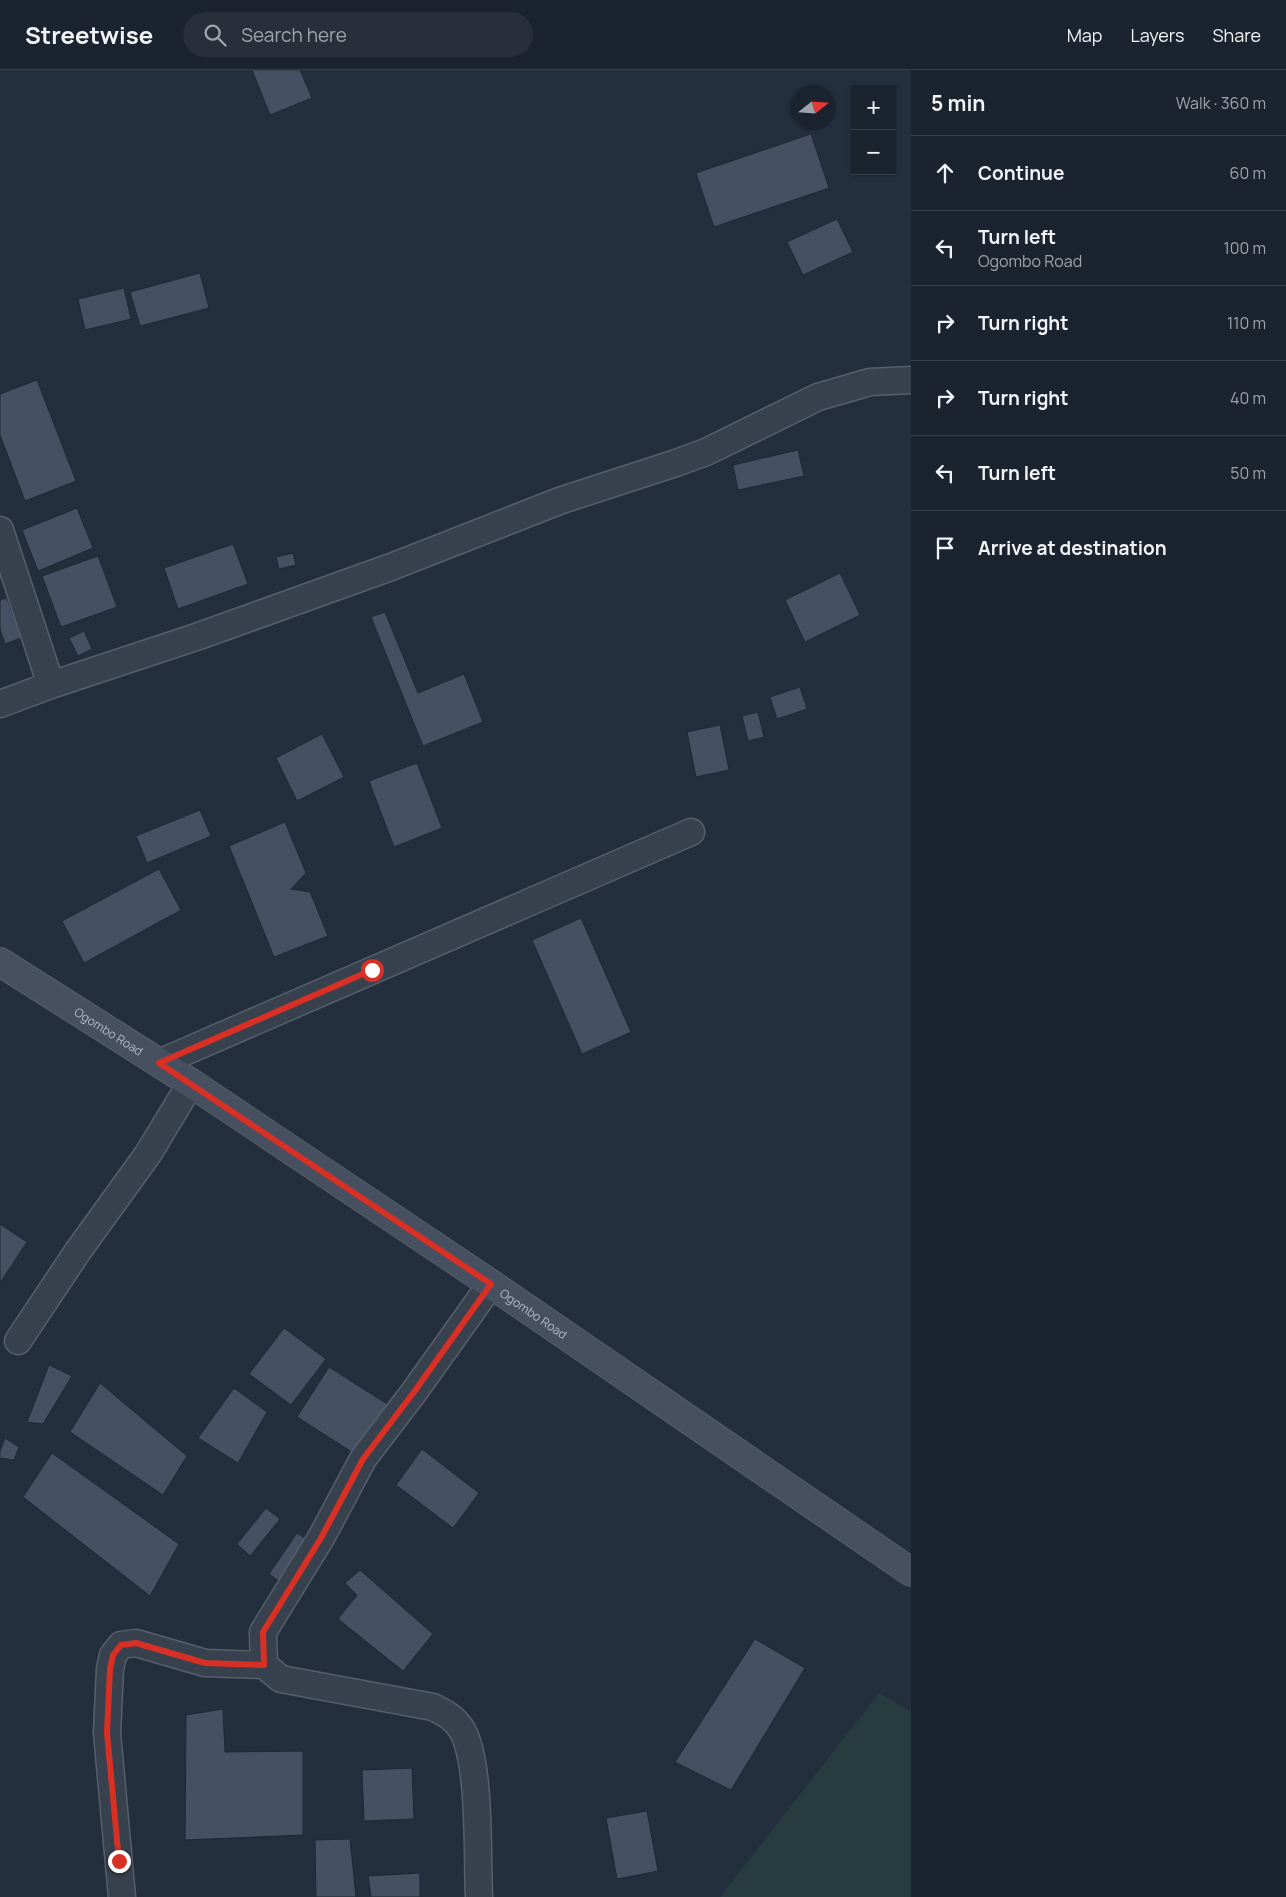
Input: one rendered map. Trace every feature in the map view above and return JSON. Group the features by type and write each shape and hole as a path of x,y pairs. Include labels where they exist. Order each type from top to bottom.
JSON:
{"main road":[{"name":"Ogombo Road","path":"0,962 191,1083 491,1284 911,1572"}],"street":[{"path":"0,704 391,568 562,500 706,452 818,398 870,382 911,380"},
{"path":"0,530 51,685"},
{"path":"159,1063 691,832"},
{"path":"18,1341 78,1251 148,1154 191,1083"},
{"path":"264,1665 263,1632 321,1538 363,1459 414,1392 491,1284"},
{"path":"122,1897 107,1733 110,1669 113,1655 121,1645 136,1643 205,1663 264,1665 280,1679 433,1707 454,1719 463,1732 475,1780 478,1897"}],"green space":[{"path":"879,1693 911,1711 911,1897 720,1897"}],"building":[{"path":"252,70 300,70 312,98 270,115"},
{"path":"811,134 829,188 714,227 696,173"},
{"path":"837,219 853,252 803,275 787,242"},
{"path":"200,273 209,308 140,326 130,292"},
{"path":"124,288 131,319 85,330 78,299"},
{"path":"37,380 76,481 25,501 0,435 0,394"},
{"path":"798,450 804,476 738,490 733,465"},
{"path":"77,508 93,548 38,571 22,530"},
{"path":"233,544 248,584 178,609 164,568"},
{"path":"293,553 296,565 279,569 276,557"},
{"path":"98,556 117,607 61,627 42,576"},
{"path":"840,573 860,615 805,642 785,600"},
{"path":"7,598 21,638 5,644 0,629 0,600"},
{"path":"385,612 418,693 464,674 483,722 423,746 371,617"},
{"path":"84,631 92,649 78,656 69,638"},
{"path":"800,687 807,709 777,719 770,697"},
{"path":"758,712 764,737 748,741 742,716"},
{"path":"720,725 729,770 696,777 687,732"},
{"path":"322,734 344,777 297,801 276,758"},
{"path":"417,763 442,828 394,847 369,781"},
{"path":"200,810 211,836 147,863 136,836"},
{"path":"285,822 306,873 291,889 310,892 328,936 274,957 229,846"},
{"path":"159,869 181,910 84,963 62,921"},
{"path":"581,918 631,1032 582,1054 532,940"},
{"path":"0,1224 27,1242 0,1283"},
{"path":"284,1328 326,1359 291,1405 249,1374"},
{"path":"49,1365 72,1376 43,1424 27,1422"},
{"path":"329,1367 395,1409 363,1459 297,1417"},
{"path":"100,1383 187,1456 163,1495 70,1432"},
{"path":"234,1388 267,1412 238,1463 198,1438"},
{"path":"5,1438 19,1447 14,1460 0,1458 0,1451"},
{"path":"422,1449 479,1493 453,1528 396,1485"},
{"path":"52,1453 179,1544 150,1596 23,1497"},
{"path":"266,1508 280,1519 250,1556 237,1544"},
{"path":"297,1533 311,1542 283,1584 269,1574"},
{"path":"360,1570 433,1634 403,1671 338,1619 357,1595 345,1583"},
{"path":"755,1639 805,1668 731,1790 675,1762"},
{"path":"223,1709 225,1752 303,1751 303,1835 185,1840 186,1715"},
{"path":"412,1768 414,1819 364,1821 362,1770"},
{"path":"647,1811 658,1871 617,1879 606,1818"},
{"path":"350,1839 356,1897 316,1897 315,1840"},
{"path":"420,1873 420,1897 371,1897 368,1876"}],"route":[{"path":"119,1861 107,1733 110,1669 113,1655 121,1645 136,1643 205,1663 264,1665 262,1653 263,1632 321,1538 363,1459 414,1392 491,1284 159,1063 372,970"}]}
